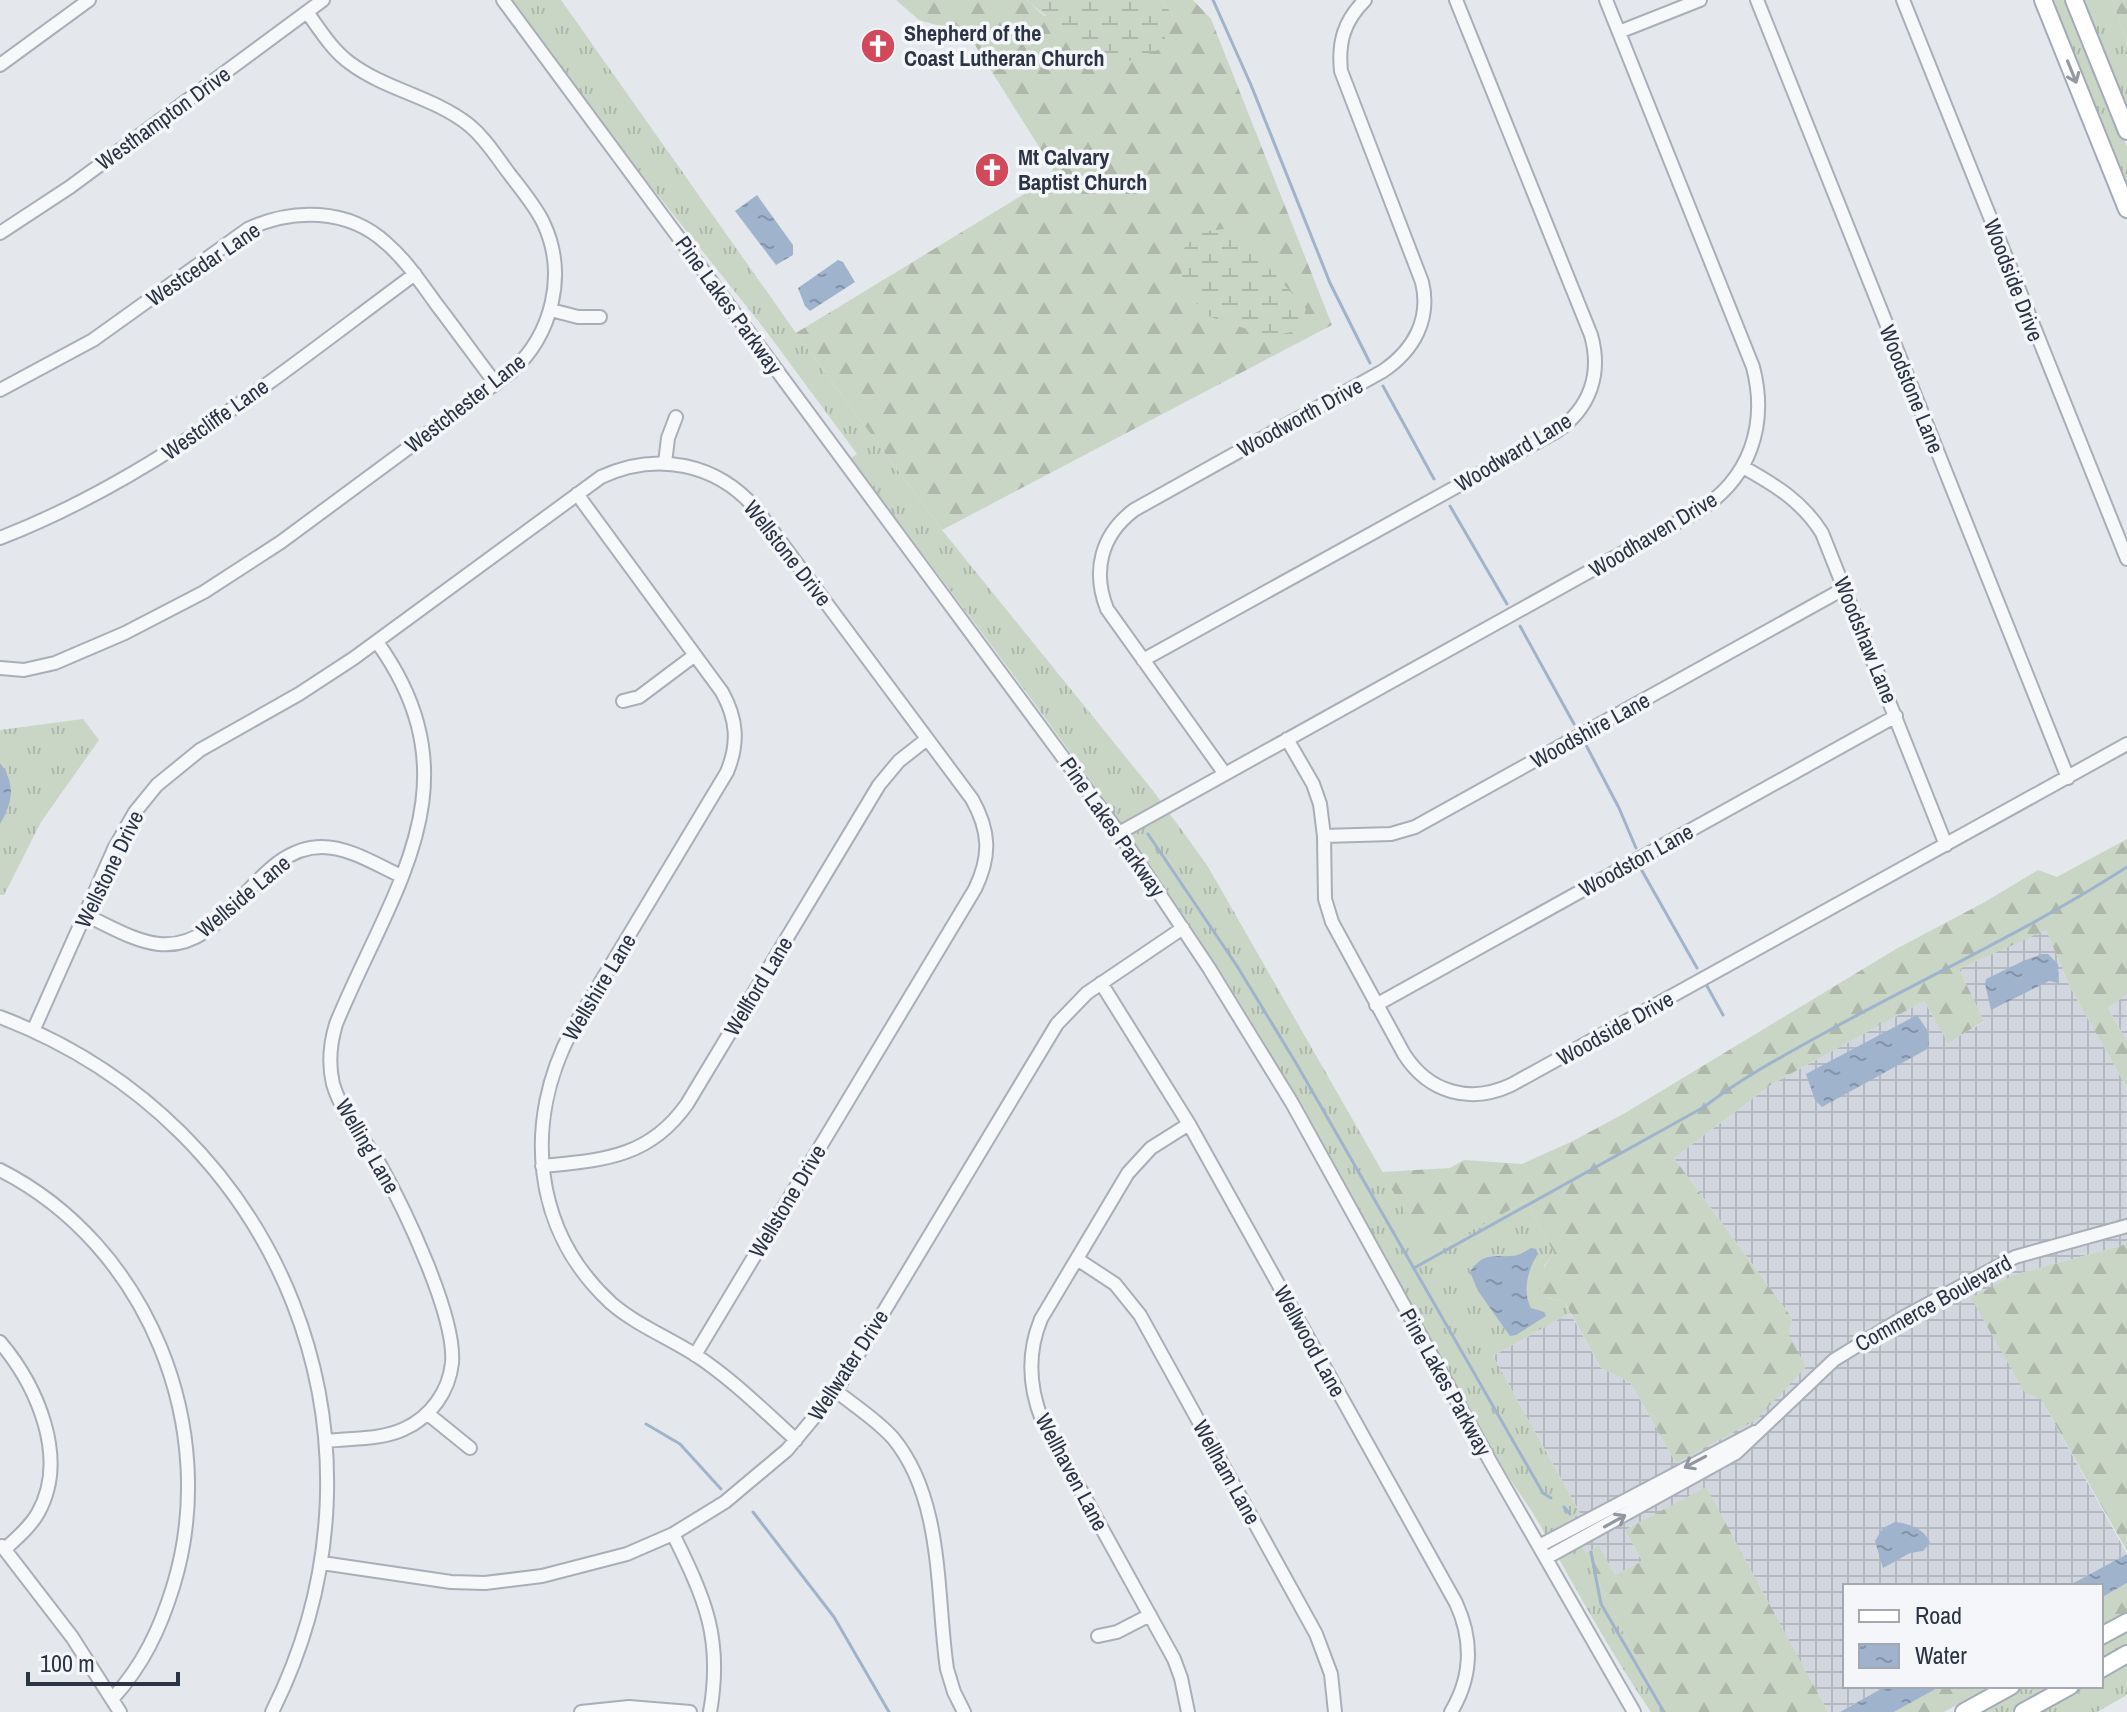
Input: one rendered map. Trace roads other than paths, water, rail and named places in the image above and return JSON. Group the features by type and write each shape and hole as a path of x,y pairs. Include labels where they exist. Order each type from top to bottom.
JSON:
{"main road":[{"path":"2043,0 2127,209"},
{"path":"2074,0 2127,131"},
{"path":"2103,1635 2127,1622"},
{"path":"2103,1668 2127,1654"},
{"path":"1964,1712 2007,1688"},
{"path":"2023,1712 2066,1688"}],"street":[{"path":"0,65 89,0"},
{"name":"Westhampton Drive","path":"0,233 70,187 323,0"},
{"name":"Pine Lakes Parkway","path":"503,0 1119,833 1183,928 1292,1103 1634,1712"},
{"name":"Woodworth Drive","path":"1225,774 1107,609 1099,585 1102,555 1113,530 1125,516 1383,371 1409,349 1421,326 1425,304 1422,282 1341,71 1340,48 1344,27 1365,0"},
{"name":"Woodward Lane","path":"1143,660 1557,431 1586,402 1596,371 1591,335 1456,0"},
{"name":"Woodhaven Drive","path":"1119,833 1698,511 1719,496 1743,467 1753,446 1759,412 1753,367 1606,0"},
{"path":"1619,32 1700,0"},
{"name":"Woodstone Lane","path":"1757,0 2068,778"},
{"name":"Woodside Drive","path":"1903,0 2127,559"},
{"name":"Westchester Lane","path":"0,668 24,670 55,663 116,637 179,606 267,552 496,384 529,353 551,310 555,269 547,231 535,209 486,142 452,114 353,66 332,46 307,12"},
{"name":"Westcedar Lane","path":"0,390 93,340 233,239 276,218 315,214 356,224 389,245 415,274 496,384"},
{"name":"Westcliffe Lane","path":"0,538 87,499 177,448 415,274"},
{"path":"551,310 578,317 600,317"},
{"path":"665,463 668,438 676,417"},
{"name":"Wellstone Drive","path":"33,1031 124,829 166,776 200,750 291,699 377,642 601,477 640,464 665,463 690,466 714,475 751,502 972,799 983,819 988,850 984,870 975,889 695,1355"},
{"name":"Woodshaw Lane","path":"1743,467 1789,494 1808,512 1826,540 1946,845"},
{"name":"Wellshire Lane","path":"577,494 729,705 736,729 733,758 717,789 563,1045 550,1077 543,1108 542,1166 557,1224 589,1279 614,1305 732,1382 796,1440"},
{"name":"Woodshire Lane","path":"1324,836 1391,834 1415,827 1845,588"},
{"name":"Welling Lane","path":"377,642 407,691 418,725 425,759 422,815 401,876 336,1024 329,1060 340,1101 377,1160 410,1223 444,1318 451,1349 451,1370 442,1395 428,1414"},
{"path":"623,701 639,697 695,655"},
{"name":"Woodston Lane","path":"1376,1005 1896,716"},
{"name":"Wellford Lane","path":"542,1166 622,1155 649,1142 674,1121 874,793 892,768 927,739"},
{"name":"Woodside Drive","path":"1287,739 1316,790 1324,836 1325,894 1330,916 1376,1005 1408,1060 1428,1081 1459,1094 1477,1095 1496,1092 2127,744"},
{"name":"Wellside Lane","path":"85,915 150,942 185,941 210,927 282,860 310,848 326,847 346,852 401,876"},
{"name":"Wellwater Drive","path":"322,1563 427,1580 485,1583 542,1576 627,1554 673,1534 735,1494 777,1460 836,1391 1043,1045 1074,1005 1183,928"},
{"name":"Wellwood Lane","path":"1101,983 1189,1124 1461,1613 1467,1635 1468,1663 1464,1686 1453,1711"},
{"path":"0,1017 98,1066 140,1096 189,1141 227,1185 266,1246 295,1307 316,1380 326,1441 327,1483 322,1563 292,1668 272,1712"},
{"name":"Wellhaven Lane","path":"1188,1712 1178,1669 1047,1429 1033,1387 1032,1356 1037,1328 1136,1163 1159,1142 1189,1124"},
{"path":"0,1170 55,1205 113,1265 154,1332 181,1413 189,1485 180,1563 152,1643 139,1667 113,1698"},
{"name":"Commerce Boulevard","path":"1546,1558 1746,1446 1834,1360 1904,1317 2015,1257 2127,1226"},
{"name":"Wellham Lane","path":"1077,1259 1115,1284 1140,1315 1316,1634 1331,1674 1335,1712"},
{"path":"0,1342 20,1368 35,1399 48,1439 51,1466 48,1490 38,1514 3,1546 72,1637 120,1712"},
{"path":"836,1391 891,1436 909,1461 920,1484 930,1522 947,1669 964,1712"},
{"path":"326,1441 395,1433 428,1414 470,1448"},
{"name":"Commerce Boulevard","path":"1539,1546 1765,1427"},
{"path":"673,1534 701,1593 713,1636 715,1672 710,1712"},
{"path":"1098,1636 1117,1632 1150,1615"},
{"path":"581,1712 629,1707 690,1712"}],"water":[{"path":"757,195 793,245 793,255 776,265 735,211"},
{"path":"838,260 843,262 855,282 810,311 798,288"},
{"path":"0,763 9,778 11,793 0,824"},
{"path":"2048,954 2058,964 2059,983 2049,981 1991,1010 1986,979"},
{"path":"1917,1015 1928,1031 1929,1048 1822,1107 1815,1100 1806,1074"},
{"path":"1531,1248 1536,1249 1538,1254 1527,1280 1528,1302 1531,1308 1544,1312 1546,1316 1510,1336 1478,1291 1470,1272 1484,1258 1515,1256"},
{"path":"1895,1522 1916,1528 1925,1534 1930,1543 1923,1551 1910,1553 1883,1568 1875,1541 1883,1528"},
{"path":"2127,1554 2127,1583 2103,1597 2103,1584 2072,1584"},
{"path":"1882,1688 1937,1688 1894,1712 1840,1712"}],"waterway":[{"path":"1213,0 1251,85 1330,283 1370,363"},
{"path":"1383,386 1434,479"},
{"path":"1450,506 1507,604"},
{"path":"1520,626 1574,724"},
{"path":"1586,745 1636,848"},
{"path":"1148,834 1237,966 1296,1063 1543,1493 1551,1498"},
{"path":"1414,1268 1704,1107 1796,1049 2017,932 2127,867"},
{"path":"1641,869 1697,968"},
{"path":"1707,986 1723,1015"},
{"path":"646,1424 680,1444 721,1489"},
{"path":"1564,1507 1570,1514"},
{"path":"753,1512 834,1617 889,1712"},
{"path":"1591,1552 1601,1604 1664,1712"}],"place":[{"name":"Shepherd of the Coast Lutheran Church","path":"878,46"},
{"name":"Mt Calvary Baptist Church","path":"992,170"}]}
